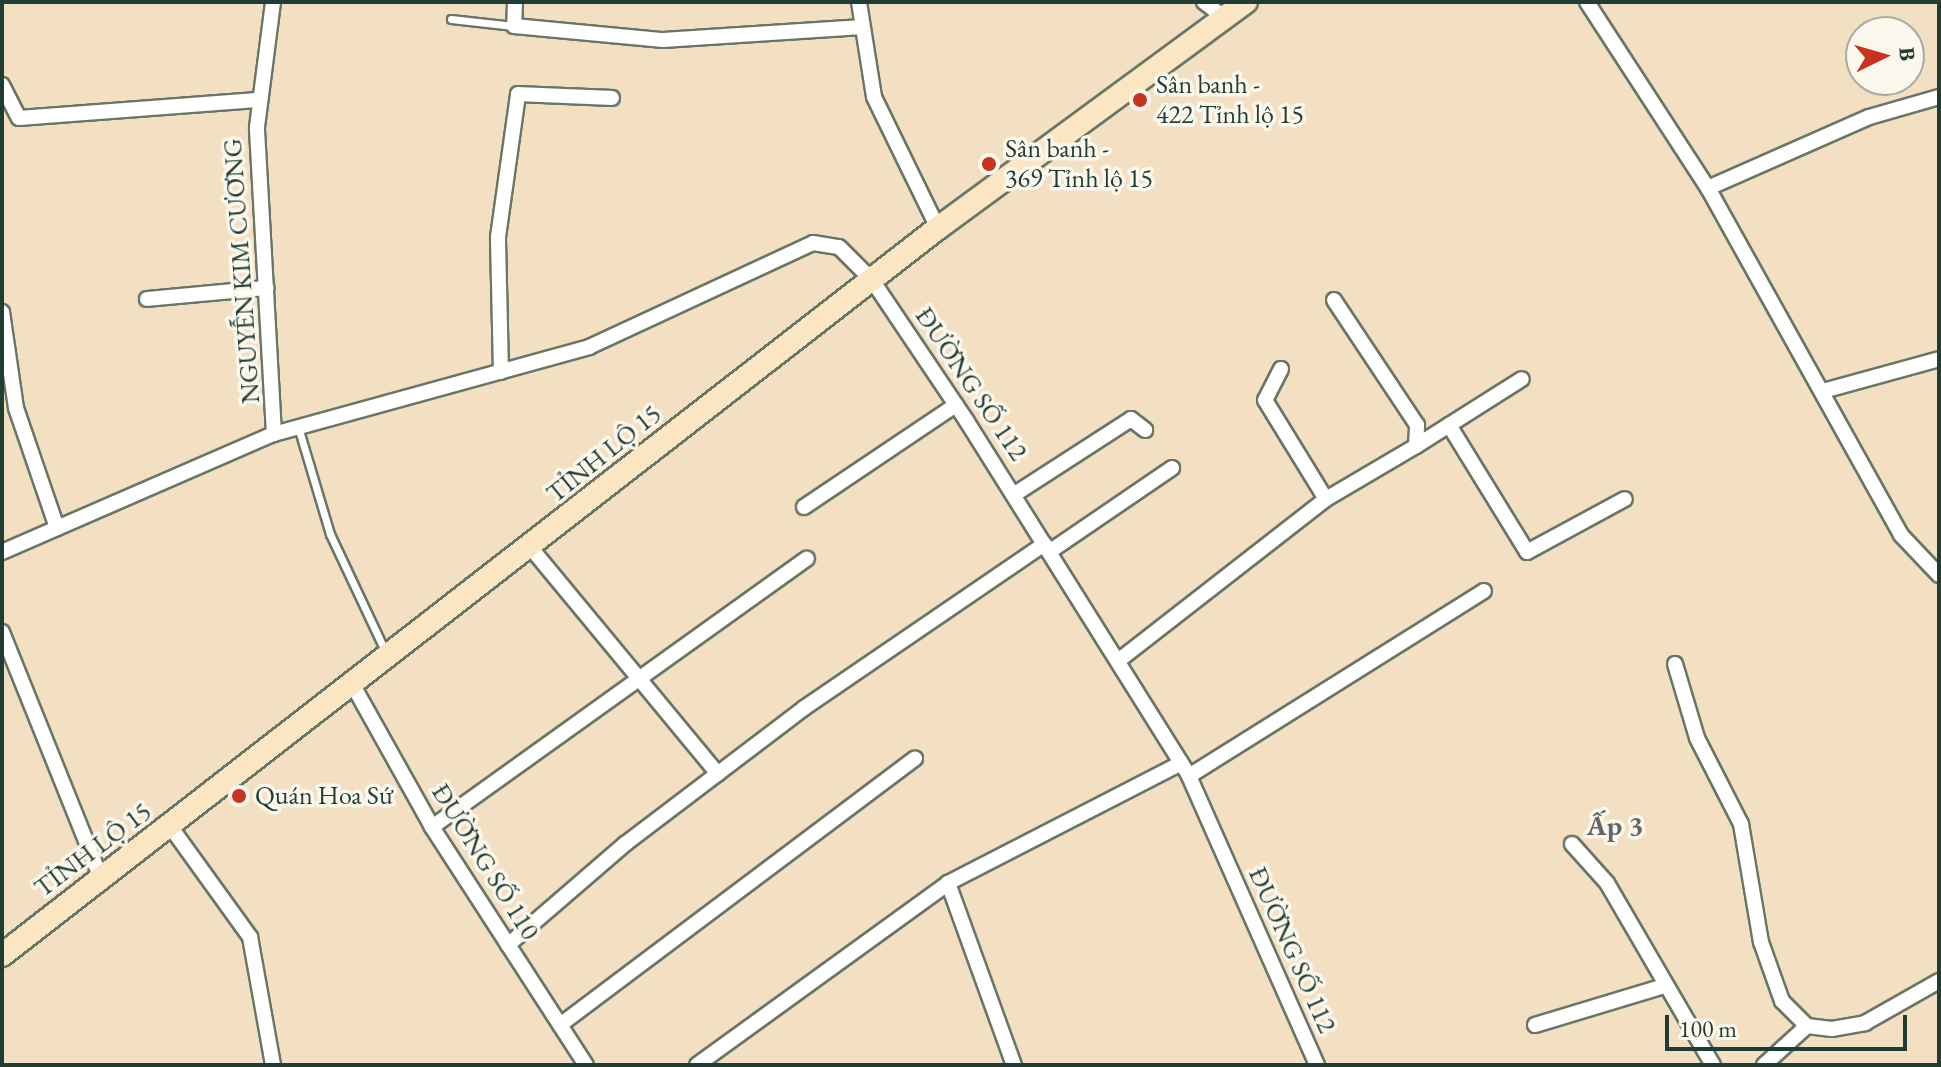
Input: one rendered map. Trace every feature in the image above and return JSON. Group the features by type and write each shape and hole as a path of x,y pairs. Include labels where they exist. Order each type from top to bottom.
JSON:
{"main road":[{"name":"TỈNH LỘ 15","path":"2,955 170,826 385,652 531,548 938,228 1246,2"}],"street":[{"name":"NGUYỄN KIM CƯƠNG","path":"2,552 274,434 260,100 273,2"},
{"path":"515,2 514,26 663,40 863,27"},
{"path":"859,2 874,97 938,228"},
{"path":"1204,2 1224,17"},
{"path":"1587,2 1708,188 1901,535 1939,575"},
{"path":"2,85 19,118 260,100"},
{"path":"501,372 498,237 518,94 612,98"},
{"path":"1708,188 1869,117 1939,97"},
{"name":"ĐƯỜNG SỐ 112","path":"274,434 299,430 589,347 813,243 839,247 872,280 1015,494 1189,776 1317,1065"},
{"path":"147,299 266,288"},
{"path":"1334,300 1417,425 1416,446"},
{"path":"2,312 16,408 57,528"},
{"path":"1823,391 1939,359"},
{"path":"1281,369 1265,400 1326,499"},
{"path":"1118,661 1326,499 1522,379"},
{"path":"804,507 956,405"},
{"path":"1015,494 1131,419 1145,430"},
{"path":"1449,425 1527,552 1625,499"},
{"path":"508,945 718,774 1047,548 1172,468"},
{"path":"531,548 643,679 718,774"},
{"path":"432,827 807,559"},
{"path":"1189,776 1484,591"},
{"path":"2,632 101,878"},
{"path":"1675,664 1697,738 1741,824 1761,942 1782,1001 1807,1026"},
{"name":"ĐƯỜNG SỐ 110","path":"350,680 432,827 586,1065"},
{"path":"560,1025 915,758"},
{"path":"697,1065 948,883 1181,763"},
{"path":"170,826 250,937 273,1065"},
{"path":"1572,844 1607,883 1664,986 1713,1065"},
{"path":"948,883 1014,1065"},
{"path":"1764,1065 1807,1026 1865,1023 1939,981"},
{"path":"1535,1025 1664,986"}],"lane":[{"path":"451,19 514,26"},
{"path":"299,430 330,534 385,652"}],"place":[{"name":"Sân banh - 422 Tỉnh lộ 15","path":"1140,100"},
{"name":"Sân banh - 369 Tỉnh lộ 15","path":"989,164"},
{"name":"Quán Hoa Sứ","path":"239,796"}],"district":[{"name":"Ấp 3","path":"1615,825"}]}
